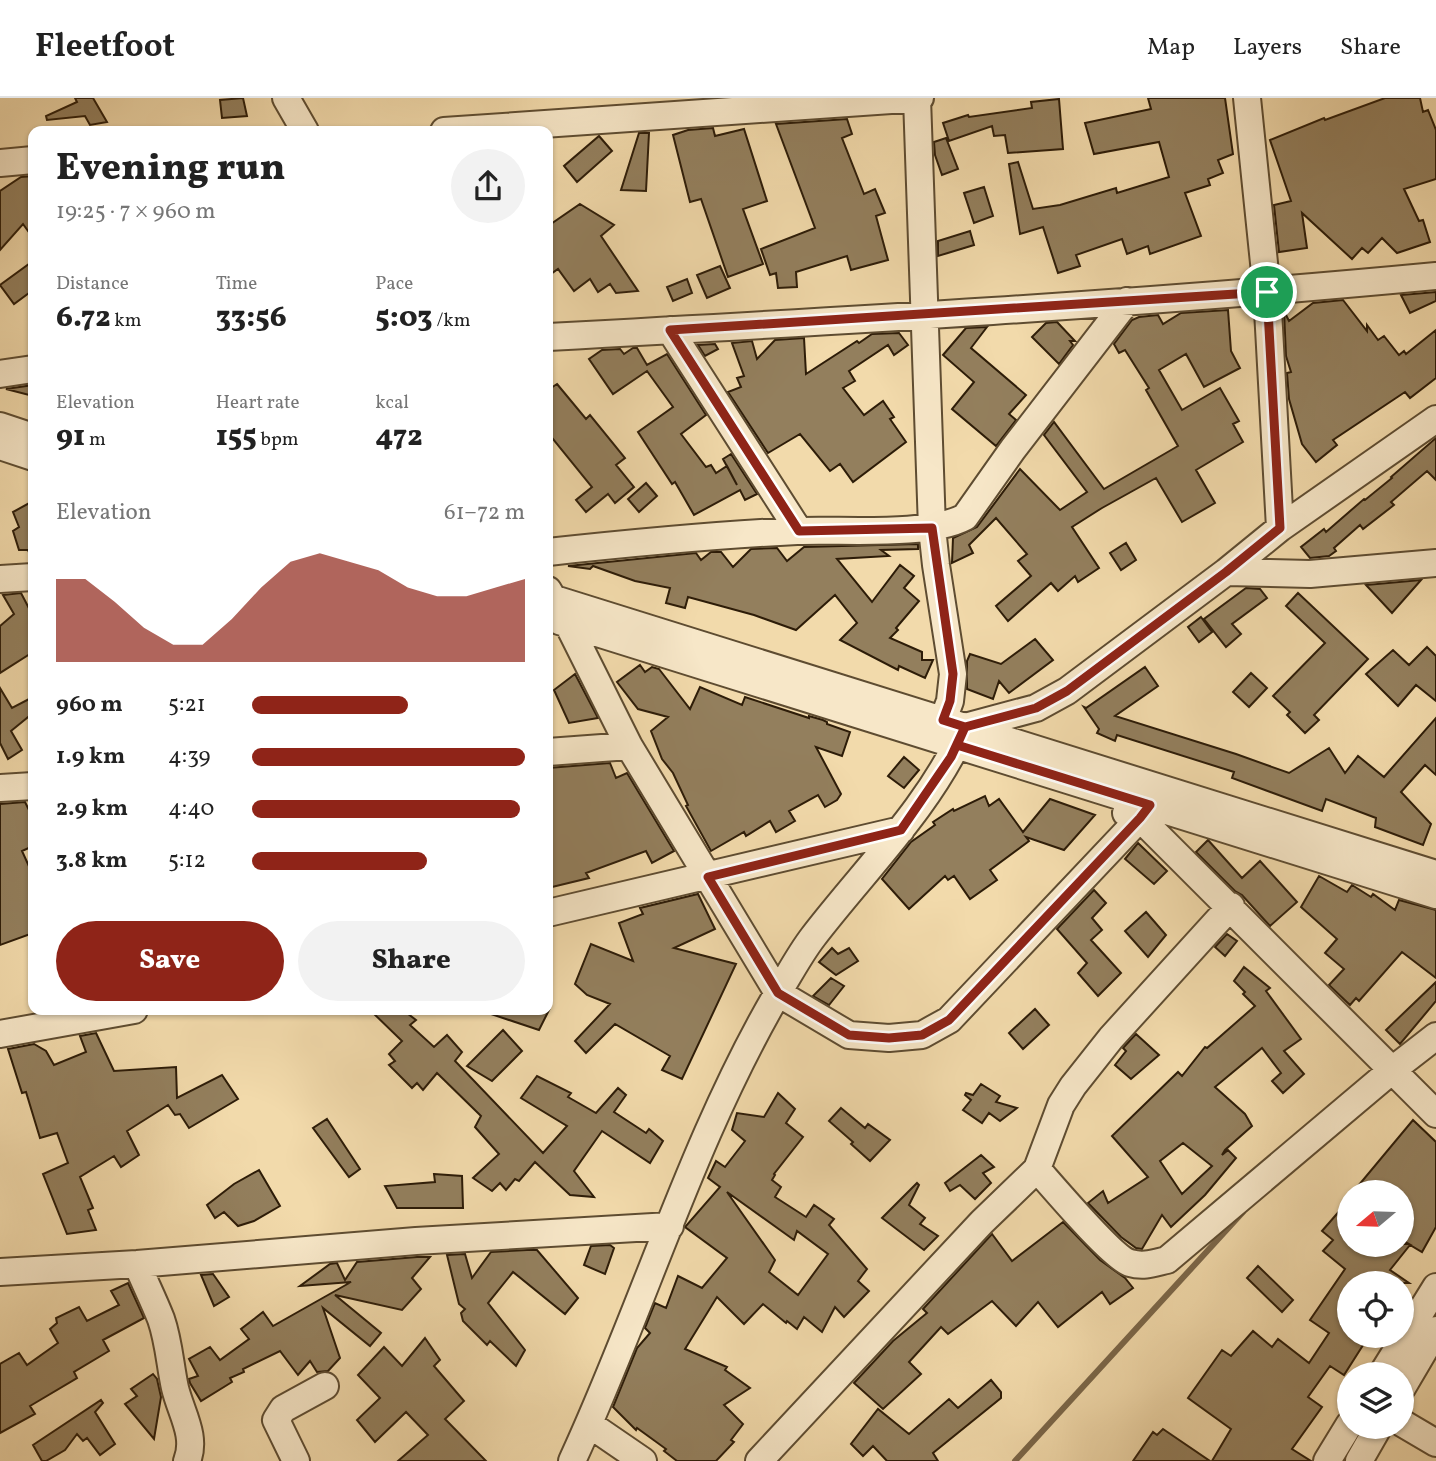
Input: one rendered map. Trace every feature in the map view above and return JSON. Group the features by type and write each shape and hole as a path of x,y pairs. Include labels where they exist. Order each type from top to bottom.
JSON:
{"street":[{"path":"286,98 301,126"},
{"path":"516,126 918,98 932,528 953,674 950,701 954,737 901,830 812,939 778,993 730,1084 572,1461"},
{"path":"1247,98 1267,292 1280,528"},
{"path":"0,163 28,160"},
{"path":"553,337 926,316 1267,292 1436,276"},
{"path":"553,551 662,540 799,531 932,528 955,522 965,517 1013,449 1126,301"},
{"path":"670,330 799,531"},
{"path":"0,374 28,370"},
{"path":"954,737 1036,708 1067,691 1226,572 1280,528 1436,419"},
{"path":"0,426 28,435"},
{"path":"0,446 28,455"},
{"path":"1226,572 1310,573 1436,563"},
{"path":"0,579 28,577"},
{"path":"553,606 954,737 1436,874"},
{"path":"553,606 629,746 778,993 849,1035 889,1038 922,1035 949,1020 1145,811"},
{"path":"954,737 1145,811 1436,895"},
{"path":"553,752 629,746"},
{"path":"0,788 28,786"},
{"path":"1145,811 1231,906 1436,1114"},
{"path":"553,912 901,830"},
{"path":"760,1461 982,1222 1037,1170 1061,1105 1073,1086 1111,1038 1231,906"},
{"path":"0,1034 106,1015"},
{"path":"1037,1170 1109,1247 1127,1262 1146,1266 1167,1260 1436,1036"},
{"path":"0,1272 137,1264 416,1241 670,1226"},
{"path":"137,1264 161,1320 169,1347 175,1390 192,1449 187,1461"},
{"path":"1389,1362 1436,1287"},
{"path":"1414,1368 1436,1330"},
{"path":"296,1461 276,1420 283,1409 325,1386"},
{"path":"589,1424 643,1461"},
{"path":"1414,1430 1436,1443"},
{"path":"1327,1461 1340,1439"},
{"path":"1359,1461 1372,1439"}],"building":[{"path":"75,98 93,98 107,122 90,125 85,116 47,120 46,116 77,102"},
{"path":"243,98 247,116 222,118 220,100"},
{"path":"1148,98 1225,98 1233,154 1218,160 1223,173 1208,179 1210,185 1185,193 1201,236 1150,254 1148,246 1127,254 1122,239 1076,255 1080,266 1058,273 1043,227 1020,234 1009,164 1018,162 1033,209 1060,205 1116,188 1117,193 1169,177 1159,142 1094,154 1085,123 1151,109"},
{"path":"1385,98 1420,98 1423,112 1428,110 1436,130 1436,179 1404,189 1419,221 1423,220 1430,242 1397,253 1382,238 1368,253 1362,248 1352,259 1302,213 1307,248 1279,252 1274,205 1291,201 1270,140 1324,118 1325,120"},
{"path":"1059,99 1063,149 1008,153 1005,135 994,136 992,126 949,141 943,123 968,115 1032,108 1031,102"},
{"path":"847,119 852,134 842,138 864,194 875,189 885,213 876,216 888,260 851,270 847,256 796,272 797,287 778,288 776,273 770,275 761,249 815,228 776,124"},
{"path":"713,128 715,136 744,129 767,201 743,209 763,264 728,277 701,199 690,202 673,135 688,130"},
{"path":"639,133 649,133 646,191 621,190"},
{"path":"599,136 612,151 577,182 564,166"},
{"path":"946,138 958,169 942,175 934,142"},
{"path":"28,176 28,231 23,224 0,250 0,191 21,177"},
{"path":"984,187 993,216 974,223 964,193"},
{"path":"580,204 614,225 601,236 638,291 616,293 610,284 598,292 590,279 574,291 558,269 553,272 553,223"},
{"path":"970,231 974,245 938,256 938,241"},
{"path":"28,265 28,294 14,304 0,285"},
{"path":"720,266 730,288 707,298 697,275"},
{"path":"687,279 692,293 673,301 667,287"},
{"path":"1436,292 1436,301 1410,313 1401,295"},
{"path":"1343,300 1367,331 1367,325 1378,340 1384,336 1399,355 1404,351 1406,354 1436,330 1436,378 1410,398 1405,392 1333,440 1337,445 1316,462 1302,444 1289,399 1287,373 1291,372 1286,356 1284,311 1289,321 1313,303"},
{"path":"1228,310 1231,351 1240,368 1204,387 1186,354 1159,370 1182,410 1220,388 1239,421 1233,424 1243,442 1196,470 1215,503 1182,522 1156,478 1102,508 1072,527 1099,568 1078,582 1075,576 1058,591 1051,583 1008,621 996,606 1031,576 1018,561 1027,554 996,518 969,545 973,553 952,563 953,538 977,527 1020,469 1060,510 1087,492 1044,435 1054,422 1104,489 1178,446 1146,390 1149,388 1125,350 1119,353 1114,344 1132,320 1139,317 1158,315 1163,324 1181,313"},
{"path":"1057,322 1075,341 1070,341 1073,345 1059,364 1032,337 1046,323"},
{"path":"987,327 971,348 1026,395 1009,414 1016,420 996,446 952,409 974,382 943,355 966,328"},
{"path":"899,333 908,345 894,355 888,345 849,371 855,381 843,388 864,415 883,401 894,417 890,419 906,442 853,482 840,464 830,471 800,434 768,453 728,392 741,387 737,378 744,376 732,343 752,341 757,359 775,340 804,338 806,374 872,334"},
{"path":"715,344 718,349 705,356 698,345"},
{"path":"637,348 647,365 667,354 706,415 681,434 706,467 711,465 716,473 727,466 723,459 731,454 757,494 745,500 740,490 694,515 675,482 672,484 638,432 673,407 647,371 613,394 589,359 602,350 620,349 624,354"},
{"path":"557,384 586,419 590,415 625,458 616,465 634,487 615,503 608,494 586,512 576,500 592,487 553,439 553,387"},
{"path":"28,386 28,395 6,389"},
{"path":"1436,438 1436,480 1427,471 1391,502 1394,505 1363,529 1360,525 1334,548 1336,551 1329,556 1310,558 1301,547 1324,529 1326,532"},
{"path":"646,483 657,496 639,512 628,499"},
{"path":"28,504 28,550 19,550 13,531 19,527 13,512"},
{"path":"1126,543 1136,560 1121,570 1110,553"},
{"path":"918,544 918,549 881,550 889,556 837,559 872,602 900,565 914,576 904,588 919,601 890,638 922,652 922,660 933,660 925,678 899,666 898,670 840,640 857,623 835,595 796,630 688,597 685,608 666,603 670,588 635,581 593,566 590,569 568,566 696,553 701,560 711,552 721,552 733,567 751,549 777,548 787,561 804,547"},
{"path":"1421,580 1392,613 1366,585"},
{"path":"1246,588 1260,589 1267,598 1232,624 1241,634 1226,647 1204,619"},
{"path":"21,593 28,606 28,655 0,673 0,626 14,614 3,595"},
{"path":"1298,593 1368,659 1314,715 1319,720 1305,733 1287,715 1290,712 1273,696 1325,643 1286,606"},
{"path":"1201,617 1212,632 1199,642 1188,627"},
{"path":"1035,639 1053,660 1009,693 999,681 993,699 967,689 967,661 970,654 1001,664"},
{"path":"1427,647 1436,656 1436,701 1416,685 1398,706 1366,674 1393,650 1409,665"},
{"path":"640,665 645,672 652,667 659,669 690,709 700,687 742,705 745,697 823,720 850,732 842,756 816,747 841,794 837,800 825,807 818,795 789,811 795,821 776,832 770,821 746,836 744,832 711,851 686,806 688,805 673,773 662,759 651,731 668,717 638,709 617,682"},
{"path":"1145,667 1158,686 1115,716 1289,773 1329,748 1345,773 1358,756 1384,777 1436,718 1436,775 1425,765 1401,792 1431,824 1423,845 1375,827 1376,818 1326,799 1322,811 1232,778 1234,772 1117,735 1115,741 1097,733 1099,729 1084,707"},
{"path":"1251,673 1267,688 1249,707 1233,692"},
{"path":"575,674 598,718 569,723 554,690"},
{"path":"0,688 12,708 28,700 28,717 11,731 22,750 8,759 0,743"},
{"path":"904,757 919,770 904,788 888,776"},
{"path":"610,763 616,778 627,773 674,851 652,863 646,851 586,873 589,878 553,887 553,768"},
{"path":"985,796 989,806 999,799 1023,832 1050,799 1095,815 1064,850 1026,837 1029,841 990,870 997,880 970,899 954,876 948,880 945,876 909,909 882,879 911,842 935,825 933,822 953,809 954,811"},
{"path":"25,802 28,808 28,848 22,851 28,864 28,935 0,945 0,804"},
{"path":"1208,840 1242,878 1260,861 1297,902 1270,926 1242,895 1196,852"},
{"path":"1138,843 1167,871 1154,884 1125,859"},
{"path":"1319,876 1347,892 1352,885 1371,897 1373,894 1395,910 1399,900 1436,910 1436,978 1402,952 1359,1001 1356,998 1350,1005 1329,985 1344,969 1325,953 1337,939 1301,907"},
{"path":"1094,890 1106,903 1092,918 1102,930 1091,940 1121,973 1098,996 1078,973 1087,963 1057,929"},
{"path":"698,894 715,929 674,948 736,964 682,1079 662,1070 670,1056 615,1024 586,1053 575,1041 610,1004 587,995 575,984 591,944 633,961 619,923 643,914 640,908"},
{"path":"1146,912 1166,935 1148,957 1125,931"},
{"path":"1227,934 1237,941 1225,956 1215,947"},
{"path":"832,948 838,954 849,948 858,961 836,975 819,962"},
{"path":"1244,967 1270,988 1266,991 1301,1039 1284,1051 1304,1074 1283,1093 1272,1081 1281,1073 1262,1048 1215,1087 1245,1114 1252,1126 1225,1150 1222,1155 1228,1150 1236,1158 1205,1195 1171,1227 1162,1215 1142,1249 1136,1248 1121,1237 1088,1203 1103,1191 1108,1203 1148,1177 1112,1136 1178,1072 1182,1076 1205,1047 1255,1006 1234,981","holes":["1183,1143 1212,1166 1182,1194 1160,1161"]},
{"path":"831,978 844,986 829,1005 813,996"},
{"path":"1436,982 1436,1001 1400,1044 1386,1030"},
{"path":"1035,1009 1049,1025 1023,1049 1009,1033"},
{"path":"375,1015 410,1015 416,1020 410,1025 434,1047 447,1035 462,1052 455,1061 543,1153 567,1126 521,1098 537,1076 571,1093 568,1097 596,1113 618,1088 626,1095 614,1112 646,1133 649,1129 663,1141 650,1163 602,1131 574,1171 594,1197 570,1195 535,1162 519,1181 515,1179 506,1190 500,1183 492,1191 473,1178 499,1154 475,1127 481,1116 437,1073 423,1090 417,1083 412,1088 389,1065 395,1061 389,1054 402,1041"},
{"path":"494,1015 546,1015 539,1030"},
{"path":"503,1030 522,1051 492,1081 467,1066"},
{"path":"96,1033 114,1071 176,1067 177,1098 222,1075 238,1099 189,1128 180,1114 175,1115 168,1105 127,1131 139,1155 121,1167 114,1156 80,1177 93,1208 88,1210 96,1230 67,1234 43,1174 68,1163 57,1133 40,1138 26,1092 22,1093 8,1049 34,1044 46,1051 54,1065 86,1052 80,1036"},
{"path":"1136,1034 1159,1055 1131,1079 1115,1065 1126,1051 1123,1048"},
{"path":"981,1084 1000,1096 996,1102 1017,1108 1000,1121 989,1113 982,1123 963,1110 971,1100 966,1093 973,1095"},
{"path":"778,1093 795,1109 786,1123 803,1137 774,1174 772,1180 781,1187 775,1197 806,1217 814,1205 834,1219 829,1225 867,1269 858,1281 869,1291 844,1317 835,1307 822,1332 804,1317 797,1329 763,1304 744,1324 717,1297 685,1349 727,1367 725,1370 750,1388 724,1405 743,1424 731,1440 734,1442 716,1461 677,1461 664,1451 666,1449 637,1428 636,1430 613,1407 637,1348 650,1333 645,1328 655,1303 666,1308 678,1276 702,1288 727,1258 685,1227 720,1187 708,1178 716,1161 725,1167 745,1141 732,1130 737,1113 764,1117","holes":["727,1192 794,1240 797,1231 828,1254 798,1295 769,1272 775,1260"]},
{"path":"841,1108 865,1128 868,1124 890,1140 870,1161 829,1121"},
{"path":"327,1119 360,1169 349,1177 313,1128"},
{"path":"1413,1120 1436,1142 1436,1227 1422,1252 1414,1247 1414,1180 1363,1180"},
{"path":"981,1155 994,1167 983,1173 991,1183 975,1199 960,1185 950,1191 945,1183"},
{"path":"259,1170 280,1206 254,1221 238,1226 224,1212 215,1218 207,1205 234,1184"},
{"path":"434,1174 462,1176 463,1208 397,1208 385,1186 435,1182"},
{"path":"917,1183 919,1185 909,1205 925,1218 920,1224 938,1236 924,1250 882,1218"},
{"path":"1337,1214 1337,1257 1400,1257 1391,1271 1344,1271 1345,1269 1323,1251 1333,1240 1322,1231"},
{"path":"1063,1222 1100,1260 1125,1278 1133,1288 1110,1304 1102,1292 1058,1327 1038,1302 1016,1326 992,1301 948,1334 941,1327 909,1362 921,1374 883,1409 854,1383 893,1341 927,1313 923,1309 992,1234 1012,1261"},
{"path":"610,1245 614,1248 605,1274 584,1265 591,1246"},
{"path":"537,1250 578,1298 565,1314 513,1272 488,1303 525,1350 516,1366 490,1341 487,1345 463,1321 461,1313 465,1309 459,1304 447,1255 465,1254 472,1278 491,1252"},
{"path":"430,1257 412,1278 421,1289 402,1310 335,1295 381,1333 370,1346 323,1308 340,1358 328,1371 317,1372 310,1361 298,1375 280,1351 243,1369 244,1372 230,1378 232,1382 201,1401 190,1383 189,1379 198,1376 189,1359 210,1347 220,1360 249,1339 241,1329 263,1312 273,1326 351,1282 300,1286 330,1264 337,1263 345,1280 357,1262"},
{"path":"1258,1266 1293,1300 1282,1312 1247,1278"},
{"path":"213,1274 229,1297 214,1306 201,1275"},
{"path":"1337,1281 1337,1348 1361,1348 1352,1362 1337,1362 1337,1370 1330,1366 1308,1397 1322,1407 1292,1449 1311,1461 1212,1461 1231,1429 1188,1398 1222,1350 1231,1356 1253,1331 1272,1347 1278,1339 1309,1363 1329,1333 1310,1320"},
{"path":"128,1283 144,1318 103,1340 109,1351 74,1372 77,1378 30,1406 35,1414 0,1433 0,1364 19,1353 27,1365 58,1343 50,1329 57,1323 56,1318 79,1307 87,1321 119,1305 111,1291"},
{"path":"425,1338 440,1360 434,1366 464,1401 445,1419 486,1461 398,1461 428,1435 406,1412 375,1442 357,1420 380,1398 358,1375 384,1347 402,1366"},
{"path":"153,1374 157,1379 161,1397 154,1439 125,1404 137,1396 131,1389"},
{"path":"991,1380 1001,1392 1001,1398 933,1453 938,1461 887,1461 873,1446 863,1456 851,1444 878,1409 909,1434 949,1399 958,1408"},
{"path":"101,1400 103,1403 95,1412 115,1444 100,1455 87,1438 83,1441 77,1434 65,1450 42,1461 33,1445"},
{"path":"1163,1429 1210,1461 1133,1461 1153,1432 1157,1435"}],"waterway":[{"path":"1015,1461 1243,1212"}],"route":[{"path":"1267,292 926,316 670,330 799,531 932,528 953,674 950,701 943,720 965,727 951,757 901,830 708,877 778,993 849,1035 889,1038 922,1035 949,1020 1150,805 957,745 965,727 1036,708 1067,691 1226,572 1280,528 1267,292"}]}
